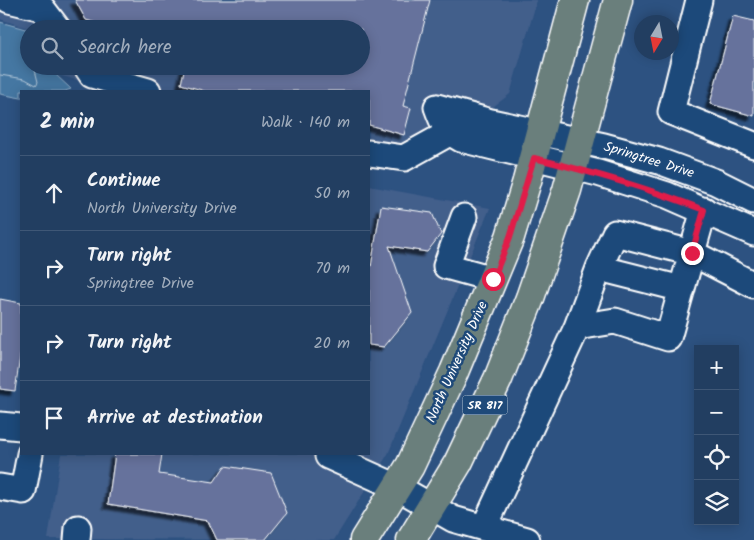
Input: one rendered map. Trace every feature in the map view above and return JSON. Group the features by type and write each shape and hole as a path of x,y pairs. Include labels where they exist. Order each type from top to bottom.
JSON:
{"main road":[{"name":"North University Drive","path":"364,540 410,466 454,372 510,237 534,158 575,0"},
{"name":"SR 817","path":"410,540 458,463 498,379 530,298 567,190 618,0"}],"street":[{"path":"9,0 42,8 51,20"},
{"path":"700,0 671,112 754,145"},
{"path":"92,75 144,90"},
{"name":"Springtree Drive","path":"754,201 716,182 659,161 580,140 491,122 437,107 441,121 449,133 461,139 598,173 704,210 754,233"},
{"path":"370,153 404,158 449,133"},
{"path":"577,327 615,321 668,338 704,210"},
{"path":"464,217 446,266 493,279"},
{"path":"484,528 577,327 599,268 615,233 692,253 754,286"},
{"path":"599,268 682,289"},
{"path":"0,425 20,427"},
{"path":"0,487 23,491 30,455"},
{"path":"328,455 397,486 453,519 527,540"}],"shaded area":[{"path":"0,0 537,0 510,94 407,172 370,162 370,90 112,90 59,75 370,75 370,20 20,20 20,26 0,19"},
{"path":"370,186 490,208 388,454 334,540 48,539 61,455 370,455"}],"water":[{"path":"0,22 20,28 20,75 56,75 71,89 20,90 20,98 0,94"}],"building":[{"path":"75,0 430,0 403,106 411,108 404,135 370,125 370,90 202,90 181,84 183,75 370,75 370,20 86,20"},
{"path":"733,16 754,21 754,116 710,104"},
{"path":"381,206 432,213 441,234 427,252 389,246 412,313 384,347 370,345 371,267"},
{"path":"0,299 20,303 20,357 15,391 0,389"},
{"path":"115,455 162,455 159,474 214,482 225,466 271,473 287,513 265,540 217,540 208,521 108,504"}],"route":[{"path":"493,279 510,237 534,158 598,173 704,210 692,253"}]}
